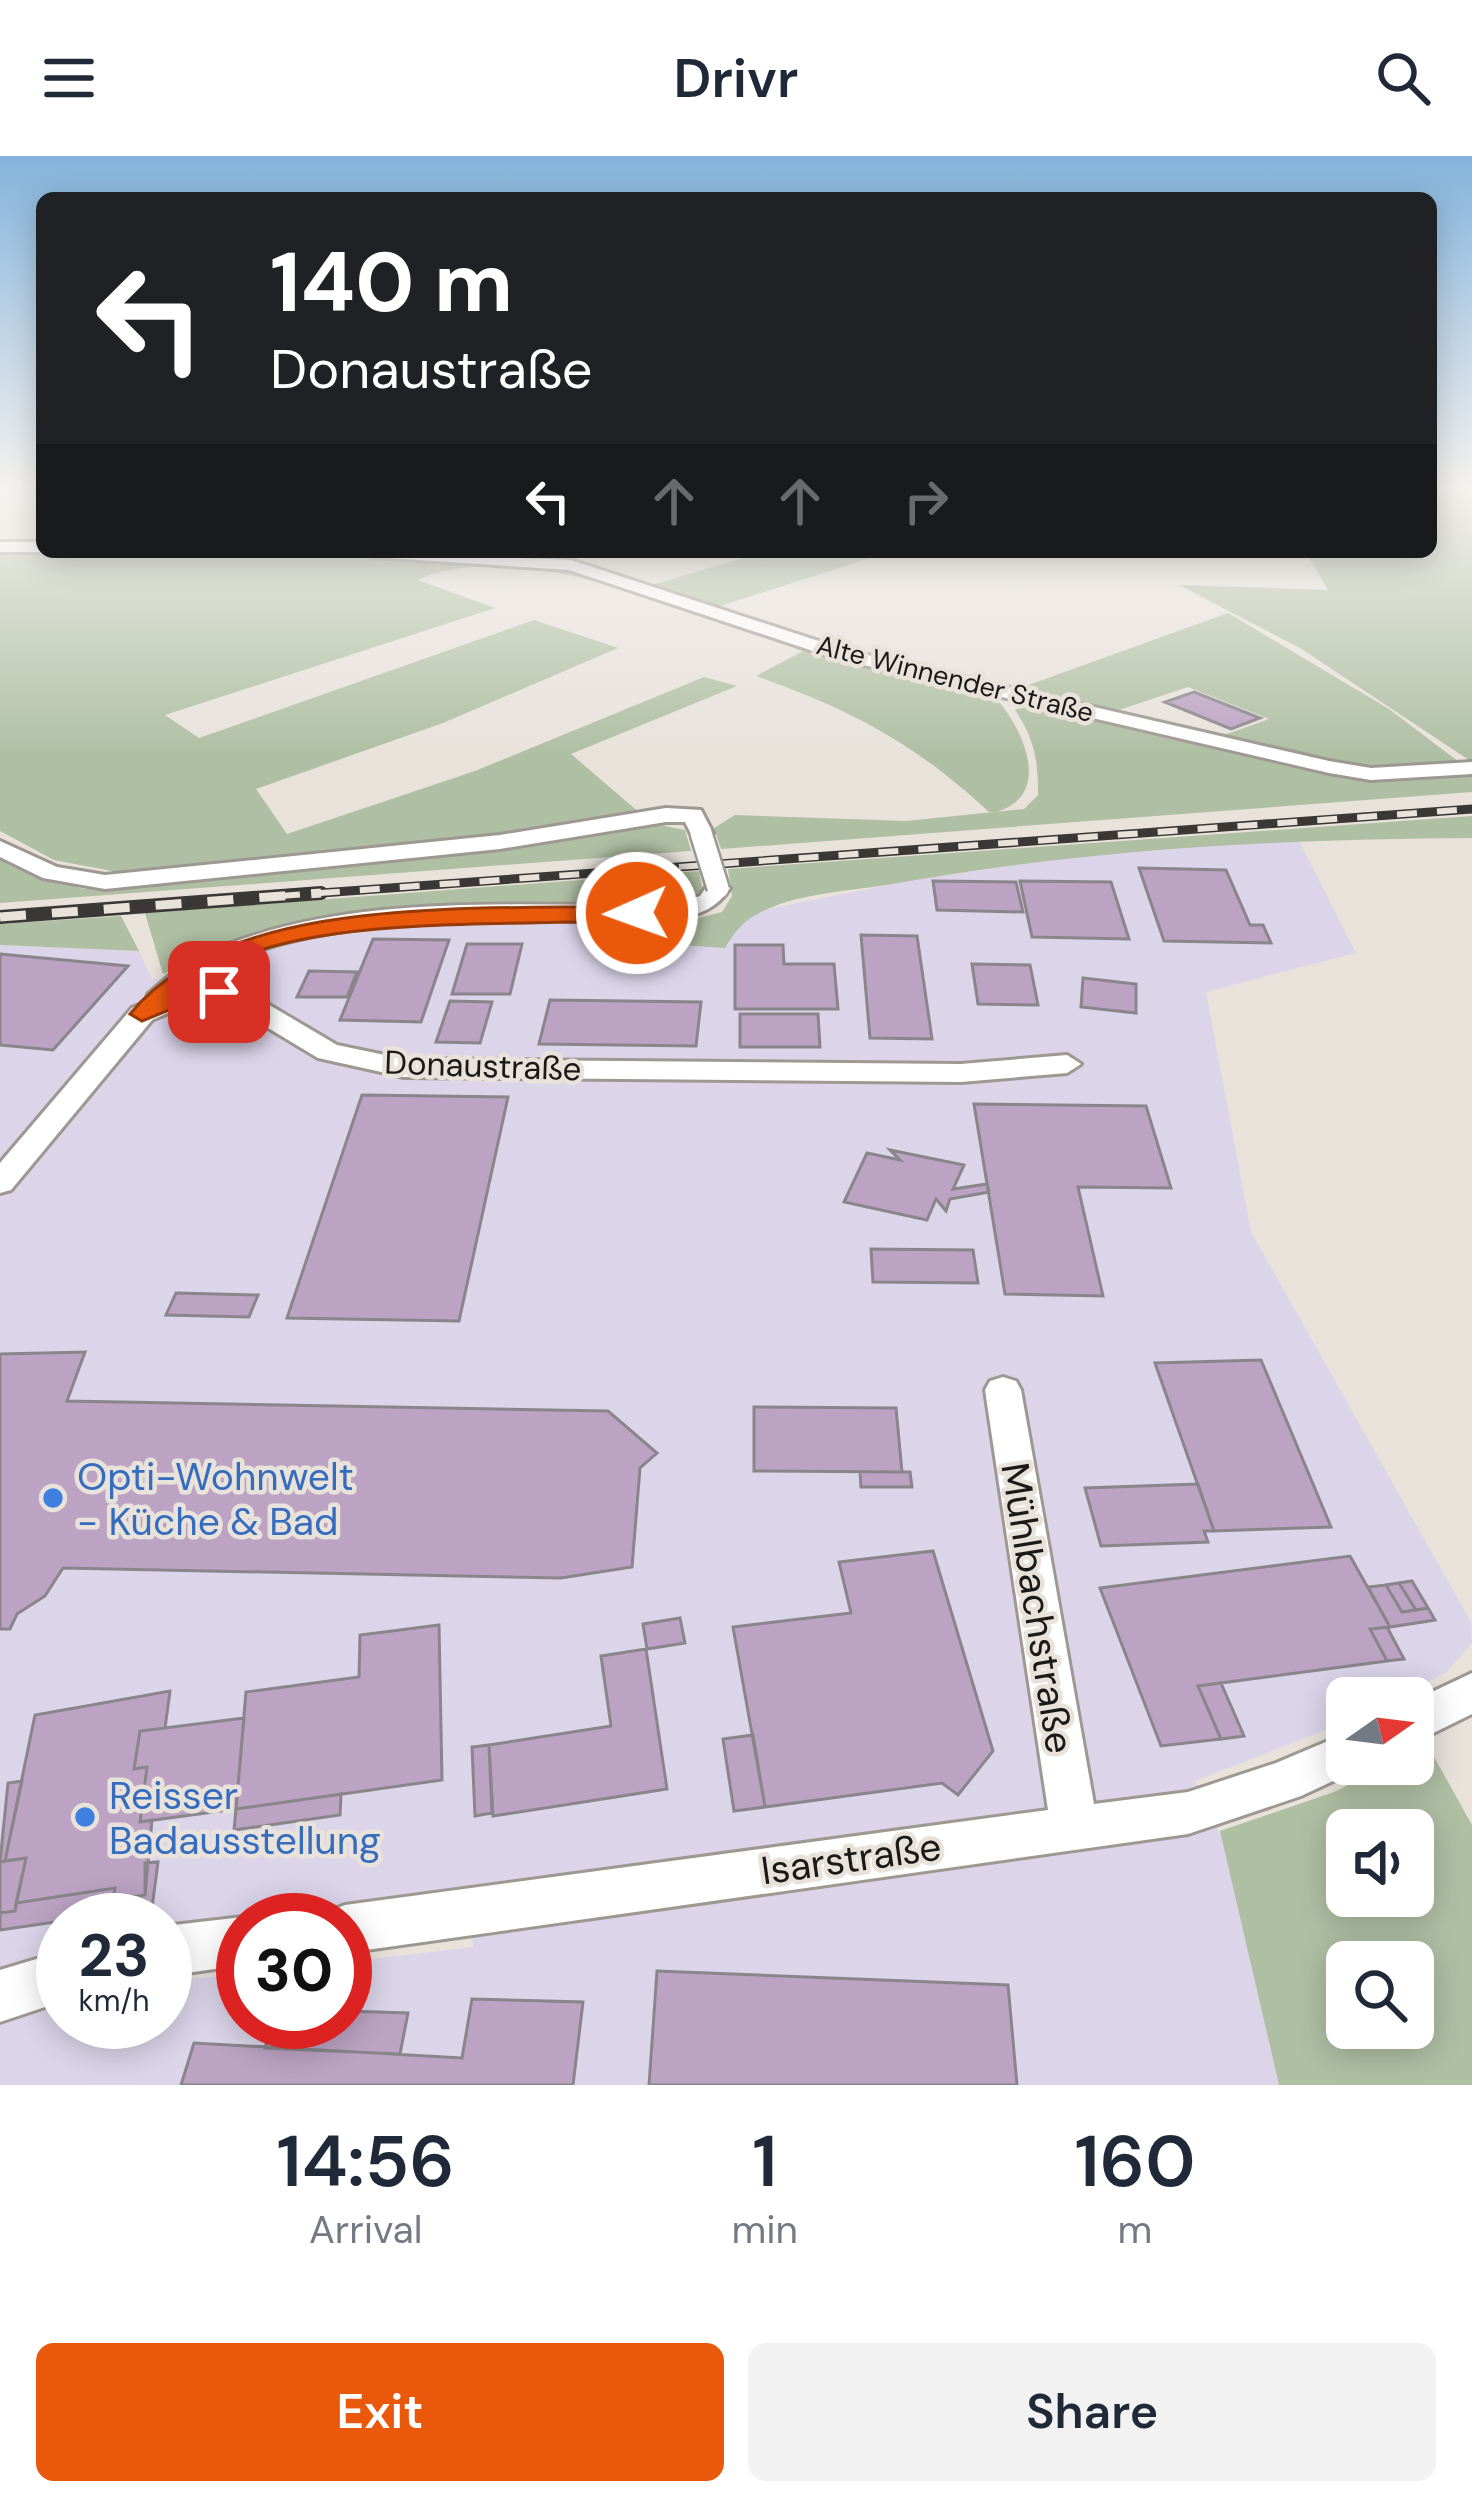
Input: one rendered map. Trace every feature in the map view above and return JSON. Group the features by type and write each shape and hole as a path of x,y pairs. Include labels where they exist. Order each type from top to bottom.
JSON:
{"street":[{"name":"Alte Winnender Straße","path":"604,576 841,654 1329,767 1371,774 1472,768"},
{"path":"0,848 51,873 105,882 500,842 666,815 693,815 718,888 710,902 673,912 373,922 275,940 196,968 142,1014"},
{"name":"Donaustraße","path":"0,1183 142,1014 187,994 219,992 254,1007 274,1024 328,1052 404,1068 961,1073 1066,1064"},
{"name":"Mühlbachstraße","path":"1003,1390 1074,1826"},
{"path":"1434,1712 1472,1692"},
{"name":"Isarstraße","path":"372,1924 1188,1813 1326,1762"},
{"path":"0,1996 36,1985"}],"shaded area":[{"path":"1298,839 1356,953 1206,992 1251,1232 1471,1622 1472,1643 1447,1672 1434,1678 1326,1677 1326,1730 1195,1781 1227,1848 1279,2085 0,2085 0,945 139,951 152,979 219,978 249,954 301,940 459,921 690,920 681,945 767,909 914,880 1117,850","holes":["36,1893 192,1893 192,1956 195,1933 216,1927 216,1893 372,1893 372,1908 470,1895 473,1947 372,1959 372,2049 216,2049 216,1976 192,1979 192,2049 36,2049"]}],"green space":[{"path":"0,576 432,576 418,580 495,608 165,715 199,738 534,620 618,648 443,723 256,789 287,834 475,771 704,677 737,686 571,754 641,814 309,859 122,873 54,860 0,831"},
{"path":"570,576 595,576 840,656 993,695 1024,745 1028,780 1023,794 1010,806 990,813 935,767 881,731 756,676 803,651 610,585"},
{"path":"682,576 814,576 711,609 645,587"},
{"path":"1320,576 1472,576 1472,762 1300,648 1179,585 1328,590"},
{"path":"1228,613 1389,709 1463,765 1363,767 1219,737 1269,719 1188,687 1104,715 1006,693"},
{"path":"1024,704 1370,780 1472,772 1472,792 721,849 714,828 735,815 906,821 1024,809 1038,795 1034,751 1015,710"},
{"path":"1472,816 1472,838 1255,844 1112,854 829,893 756,914 725,948 680,945 690,920 722,912 732,896 728,869"},
{"path":"644,822 685,830 691,851 0,903 0,853 51,880 84,889 508,848"},
{"path":"699,871 703,892 670,906 477,911 348,922 223,951 163,974 145,913"},
{"path":"121,916 139,951 0,945 0,924"},
{"path":"1434,1757 1472,1825 1472,2085 1279,2085 1220,1831 1348,1785 1434,1785"}],"building":[{"path":"1194,692 1260,718 1231,729 1165,702"},
{"path":"1139,868 1226,870 1250,925 1263,925 1271,943 1164,941"},
{"path":"933,881 1016,882 1023,912 937,910"},
{"path":"1020,881 1111,882 1129,939 1032,937"},
{"path":"861,935 917,936 932,1039 870,1038"},
{"path":"373,939 449,940 421,1022 340,1020"},
{"path":"467,944 522,944 510,994 452,994"},
{"path":"467,944 522,944 510,994 452,994"},
{"path":"735,945 783,945 784,964 834,964 838,1009 735,1009"},
{"path":"0,954 128,966 53,1050 0,1045"},
{"path":"972,964 1030,965 1038,1005 978,1004"},
{"path":"309,971 357,972 347,997 297,997"},
{"path":"1083,978 1136,984 1136,1013 1081,1007"},
{"path":"550,1000 701,1002 696,1046 539,1044"},
{"path":"450,1001 492,1002 480,1043 436,1042"},
{"path":"740,1014 818,1014 820,1047 740,1047"},
{"path":"362,1095 508,1097 459,1321 287,1318"},
{"path":"974,1104 1146,1106 1171,1188 1078,1187 1103,1296 1005,1294"},
{"path":"890,1150 964,1165 953,1189 987,1184 989,1192 950,1199 946,1211 936,1199 927,1220 844,1202 867,1153 900,1160"},
{"path":"871,1249 973,1250 978,1283 873,1282"},
{"path":"176,1293 258,1295 249,1317 166,1315"},
{"path":"85,1352 67,1401 608,1411 657,1453 640,1468 632,1567 561,1578 63,1568 45,1596 17,1614 10,1629 0,1629 0,1354"},
{"path":"1261,1360 1331,1527 1214,1531 1155,1363"},
{"path":"754,1407 896,1408 902,1472 754,1471"},
{"path":"860,1472 910,1472 912,1487 861,1487"},
{"path":"1198,1484 1214,1531 1204,1531 1208,1542 1101,1546 1085,1488"},
{"path":"933,1551 993,1751 958,1795 942,1783 765,1807 733,1627 851,1613 839,1562"},
{"path":"1350,1556 1390,1627 1370,1629 1387,1661 1198,1686 1221,1739 1161,1746 1100,1588"},
{"path":"1412,1581 1428,1608 1416,1610 1399,1583"},
{"path":"1399,1583 1416,1610 1402,1612 1386,1585"},
{"path":"1386,1585 1402,1612 1428,1608 1435,1620 1390,1627 1368,1587"},
{"path":"680,1618 685,1643 647,1649 643,1624"},
{"path":"439,1625 442,1780 236,1809 246,1692 359,1677 360,1635"},
{"path":"1387,1627 1404,1659 1387,1661 1370,1629"},
{"path":"646,1649 667,1789 493,1816 489,1745 611,1726 601,1656"},
{"path":"1221,1683 1244,1736 1221,1739 1198,1686"},
{"path":"170,1691 165,1728 140,1731 134,1769 147,1767 140,1822 152,1820 145,1893 114,1893 115,1888 36,1893 36,1900 16,1903 26,1858 5,1861 35,1715"},
{"path":"244,1718 236,1809 140,1822 147,1767 134,1769 140,1731"},
{"path":"753,1735 765,1807 734,1811 723,1739"},
{"path":"489,1745 492,1813 475,1816 472,1747"},
{"path":"22,1781 5,1861 0,1862 8,1783"},
{"path":"341,1794 340,1815 234,1830 236,1809"},
{"path":"26,1858 15,1911 0,1913 0,1862"},
{"path":"158,1862 154,1893 145,1893 145,1863"},
{"path":"36,1900 36,1925 0,1930 0,1913 15,1911 16,1903"},
{"path":"657,1971 1008,1985 1017,2085 649,2085"},
{"path":"472,1999 583,2002 573,2085 181,2085 194,2043 216,2044 216,2049 462,2058"},
{"path":"372,2012 408,2013 400,2054 288,2049 372,2049"}],"railway":[{"path":"317,893 1472,809"},
{"path":"0,917 317,893"},
{"path":"280,896 317,893"},
{"path":"317,893 321,893"}],"place":[{"name":"Opti-Wohnwelt - Küche & Bad","path":"53,1498"},
{"name":"Reisser Badausstellung","path":"85,1817"}],"route":[{"path":"219,992 187,994 142,1014 196,968 275,940 373,922 637,913"}]}
